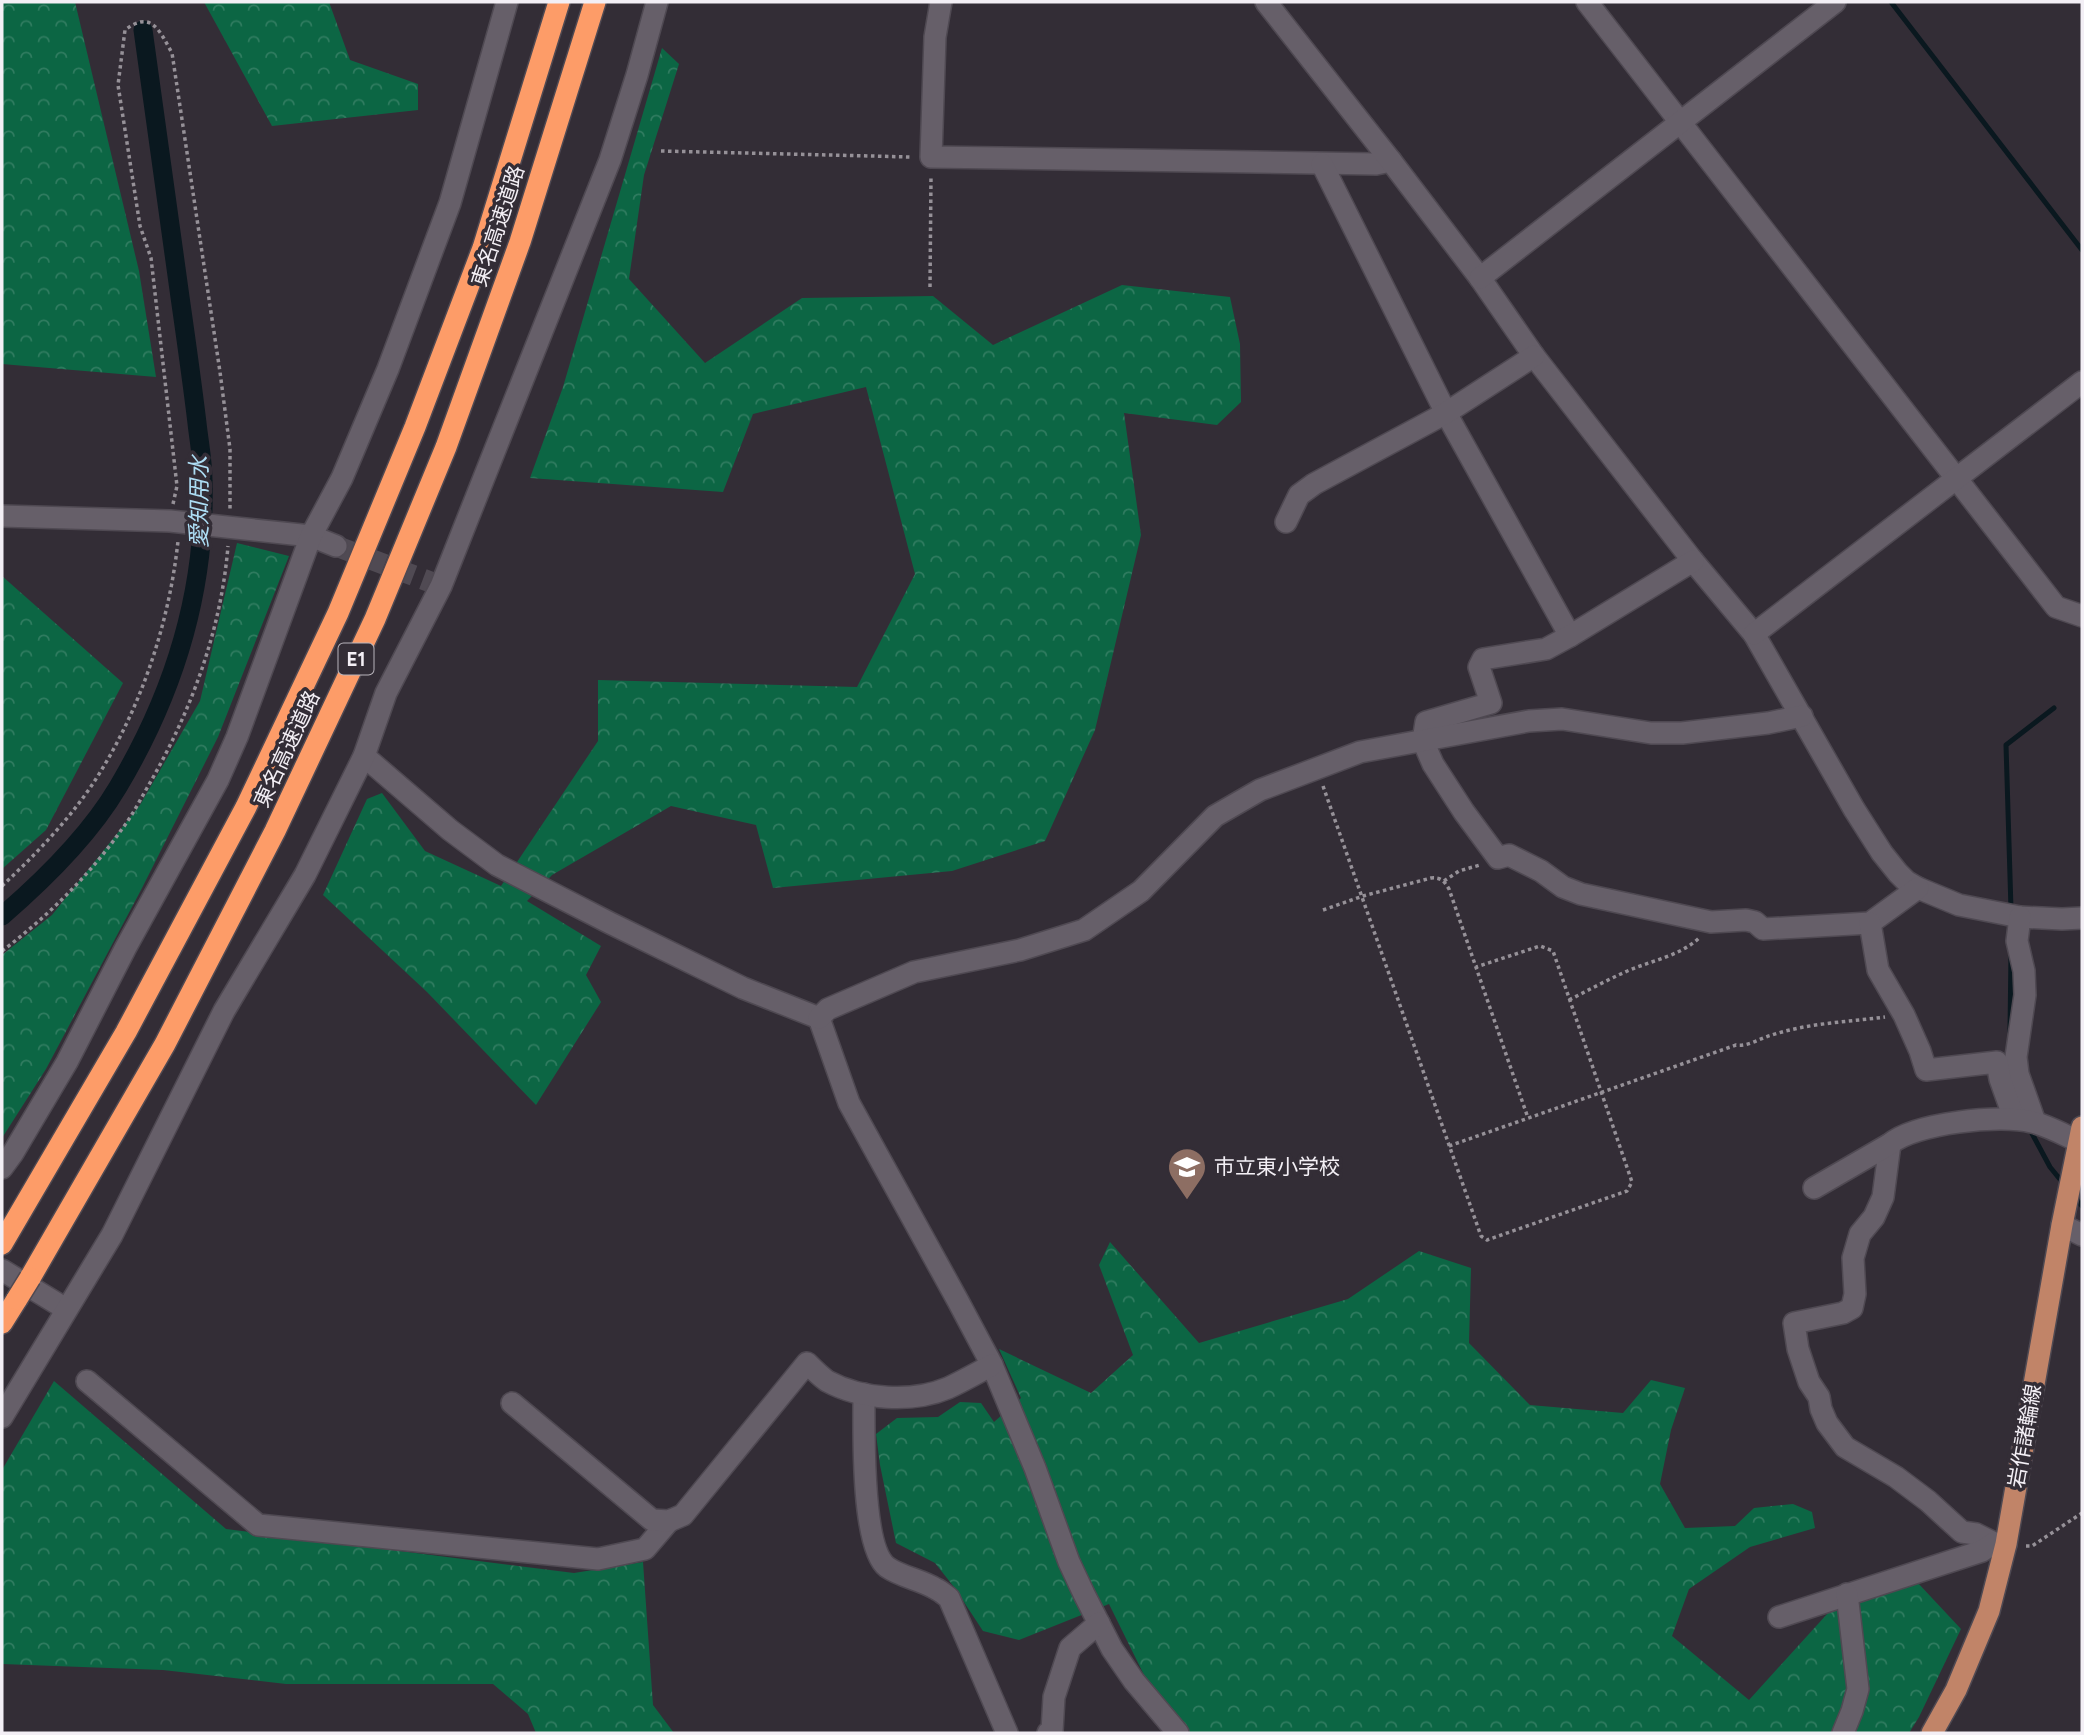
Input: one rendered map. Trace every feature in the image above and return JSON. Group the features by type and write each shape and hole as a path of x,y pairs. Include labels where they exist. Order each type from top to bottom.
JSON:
{"highway":[{"name":"東名高速道路","path":"2,1244 132,1020 246,807 338,613 415,427 483,248 559,2"},
{"name":"東名高速道路","path":"2,1324 165,1044 275,831 375,619 446,447 520,243 595,2"}],"main road":[{"name":"岩作諸輪線","path":"1932,1733 1956,1690 1989,1611 2081,1137"}],"street":[{"path":"2,1168 67,1062 126,947 218,780 237,737 311,536 342,478 388,369 450,203 507,2"},
{"path":"2,1417 112,1235 224,1011 305,875 364,757 386,692 441,586 610,160 657,2"},
{"path":"941,2 935,37 931,157 1322,164 1376,164 1391,161"},
{"path":"1266,2 1480,278 1534,356 1693,561 1754,634 1854,809 1882,853 1906,881 1959,905 2020,917 2082,918"},
{"path":"1587,2 2056,607 2082,616"},
{"path":"1480,278 1835,2"},
{"path":"1322,164 1446,413 1570,636"},
{"path":"1286,522 1299,495 1314,484 1446,413 1534,356"},
{"path":"1754,634 2082,382"},
{"path":"2,516 175,521 311,536 336,546"},
{"path":"1693,561 1546,649 1483,659 1479,667 1491,703 1426,722 1423,741 1433,764 1458,802 1499,858 1509,855 1541,871 1563,887 1581,894 1711,922 1746,920 1755,922 1763,929 1870,923 1918,888"},
{"path":"819,1018 828,1009 914,972 1020,950 1084,930 1140,891 1215,816 1261,790 1360,752 1529,721 1562,719 1651,733 1719,728 1802,716"},
{"path":"364,757 450,830 497,865 743,988 819,1018 849,1104 992,1365 1035,1468 1069,1562 1112,1649 1134,1681 1178,1733"},
{"path":"2020,917 2017,941 2024,971 2025,995 2016,1057 2018,1074 2035,1122"},
{"path":"1870,923 1878,970 1904,1015 1926,1070 1997,1062 2014,1118"},
{"path":"1814,1188 1890,1144 1900,1135 1961,1121 2014,1118 2081,1137"},
{"path":"1890,1144 1883,1197 1874,1217 1860,1234 1853,1258 1855,1294 1852,1308 1843,1313 1794,1323 1798,1349 1827,1423 1845,1447 1896,1477 1962,1532 1976,1534 2000,1544"},
{"path":"2062,1225 2082,1235"},
{"path":"2,1270 66,1309"},
{"path":"87,1381 258,1525 598,1559 645,1549 669,1521 683,1515 807,1363 825,1380 846,1390 885,1397 930,1394 992,1365"},
{"path":"864,1394 864,1460 870,1534 885,1566 919,1583 934,1587 949,1598 1007,1733"},
{"path":"512,1403 652,1520 669,1521"},
{"path":"1779,1617 2000,1544"},
{"path":"1843,1733 1858,1689 1847,1594"},
{"path":"1048,1733 1052,1731 1054,1697 1070,1648 1099,1623"}],"path":[{"path":"2,886 53,834 93,782 127,722 146,676 165,615 176,557 177,486 156,296 151,258 140,226 118,85 125,30 132,24 149,22 157,26 173,53 230,449 227,556 216,618 193,696 167,754 124,828 94,866 52,909 2,951"},
{"path":"661,152 931,157 930,287"},
{"path":"1316,767 1481,1236 1487,1240 1627,1191 1632,1182 1553,951 1540,946 1476,967"},
{"path":"1444,881 1459,871 1499,858"},
{"path":"1322,910 1431,878 1444,881 1528,1118"},
{"path":"1569,1000 1625,972 1692,944 1711,922"},
{"path":"1449,1146 1783,1031 1904,1015"},
{"path":"2000,1544 2032,1546 2082,1513"}],"green space":[{"path":"2,2 75,2 139,271 156,377 2,364"},
{"path":"204,2 329,2 350,60 418,84 418,110 272,126"},
{"path":"662,48 679,64 644,175 629,279 705,363 802,298 933,296 993,345 1122,285 1230,297 1240,344 1241,402 1217,425 1124,413 1141,535 1095,730 1045,841 952,871 773,888 756,825 671,806 552,875 527,901 601,946 586,975 601,1002 536,1105 427,992 323,895 367,799 382,793 425,851 501,886 598,741 598,680 857,687 915,574 866,387 753,414 723,492 530,478 563,387"},
{"path":"237,543 289,556 218,737 46,1069 2,1138 2,955 52,915 140,805 200,701"},
{"path":"2,576 123,683 46,830 2,869"},
{"path":"1110,1242 1199,1343 1348,1299 1419,1251 1471,1268 1469,1343 1530,1405 1623,1413 1651,1380 1685,1388 1671,1430 1660,1484 1685,1528 1735,1526 1754,1508 1793,1504 1812,1512 1815,1528 1750,1547 1689,1589 1672,1636 1749,1700 1828,1613 1903,1567 1961,1629 1919,1717 1909,1733 1177,1733 1147,1681 1109,1604 1019,1640 983,1631 935,1563 896,1543 876,1434 897,1418 938,1417 960,1402 981,1403 994,1422 1021,1398 999,1349 1091,1393 1133,1355 1099,1265"},
{"path":"54,1381 226,1529 574,1573 643,1562 653,1705 674,1733 536,1733 528,1714 493,1684 286,1684 163,1670 2,1664 2,1470"}],"waterway":[{"path":"1891,2 2082,250"},
{"name":"愛知用水","path":"2,916 80,840 118,787 138,751 170,678 183,640 199,562 203,522 202,459 143,30"},
{"path":"2011,909 2006,745 2054,708"},
{"path":"2010,1032 2011,954"},
{"path":"2028,1126 2050,1167 2063,1183"},
{"path":"2074,1196 2082,1206"}],"tunnel":[{"path":"336,546 441,586"}],"place":[{"name":"市立東小学校","path":"1187,1201"}]}
